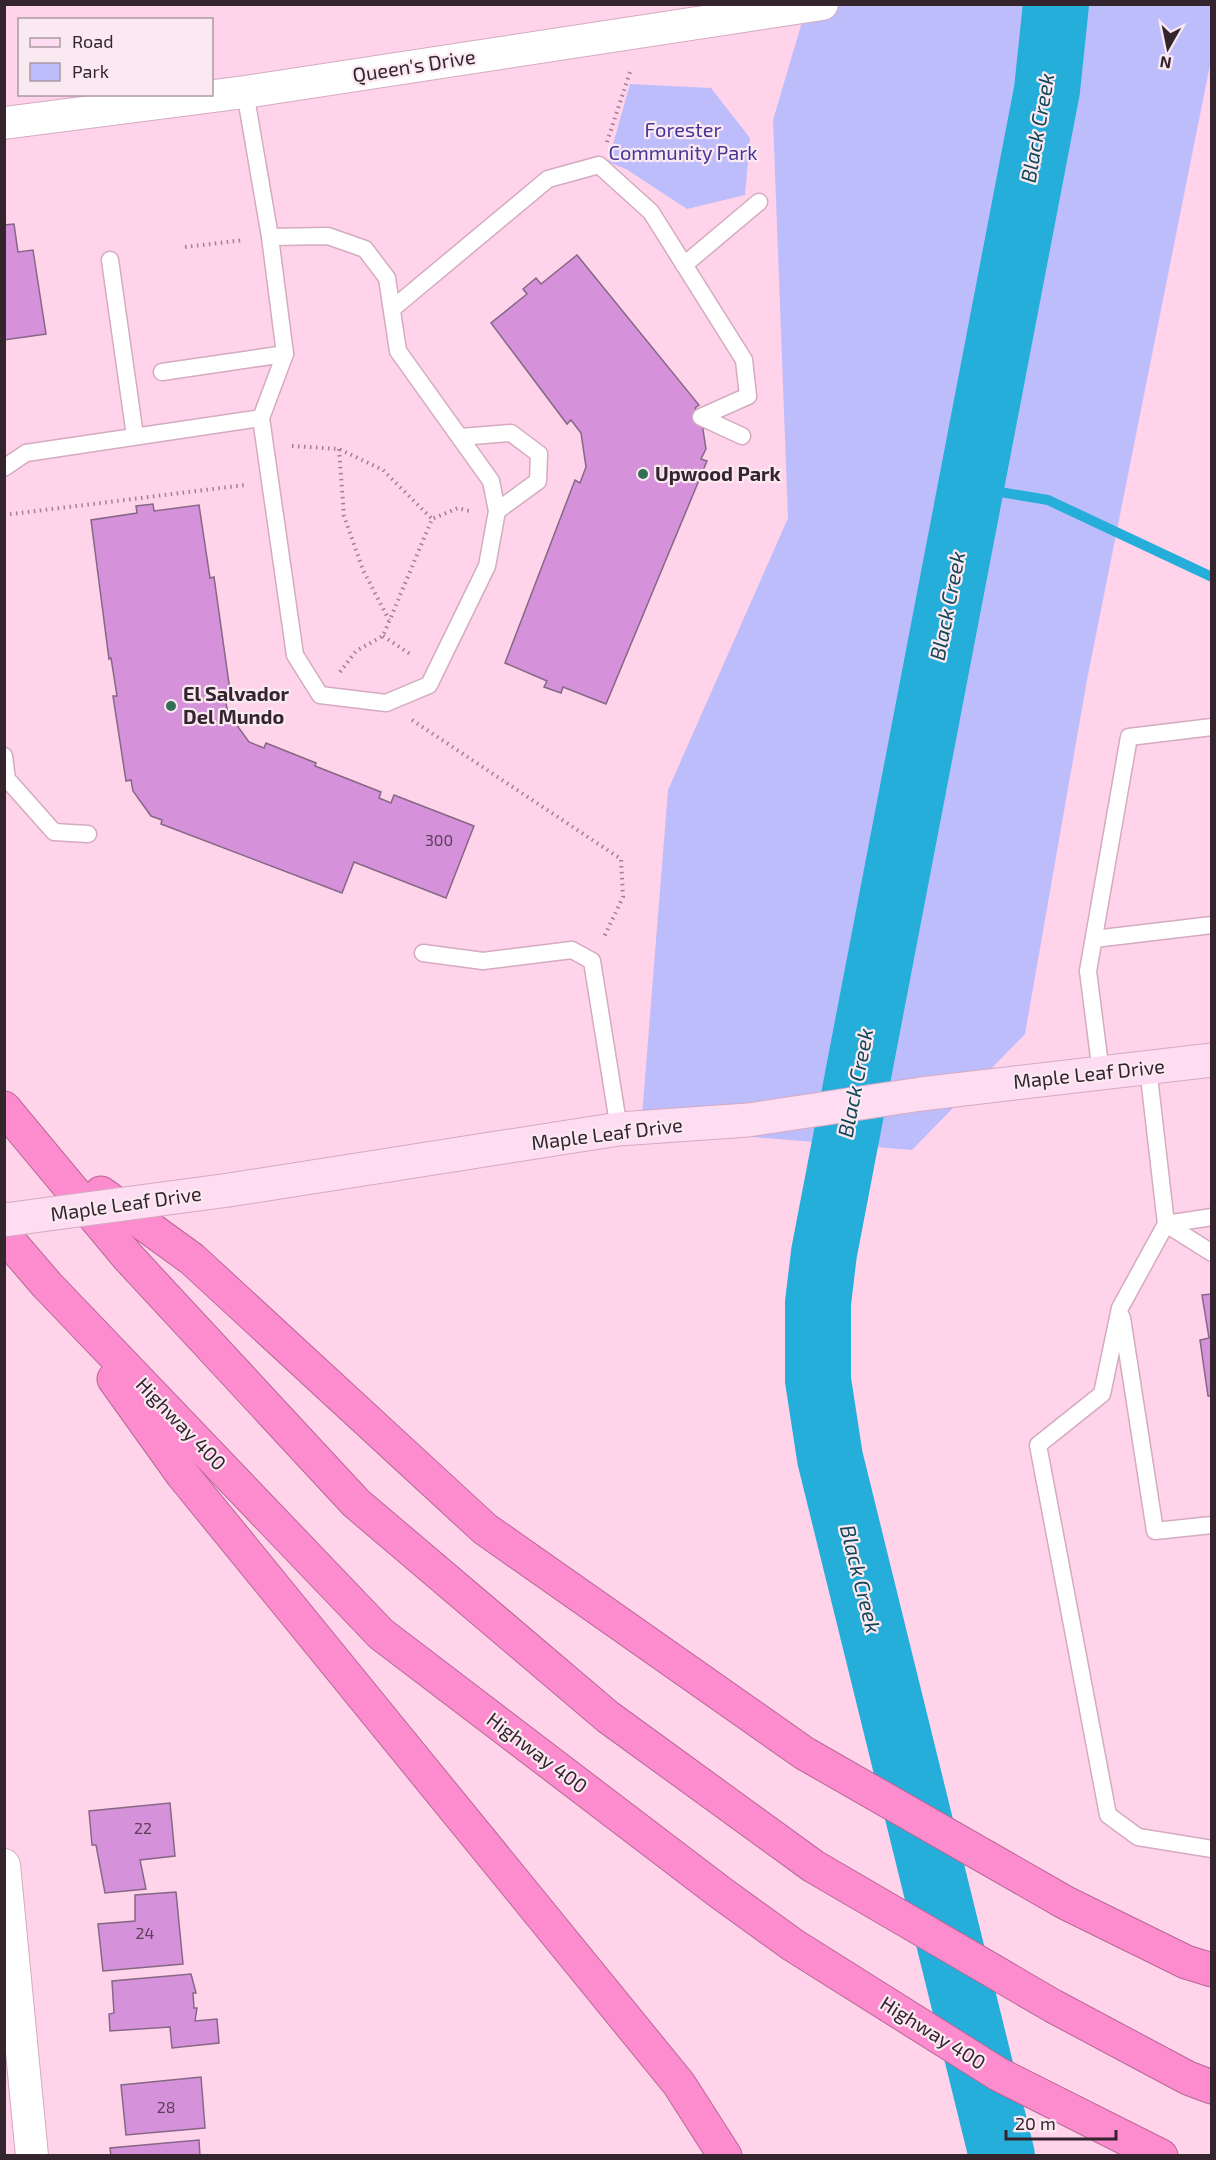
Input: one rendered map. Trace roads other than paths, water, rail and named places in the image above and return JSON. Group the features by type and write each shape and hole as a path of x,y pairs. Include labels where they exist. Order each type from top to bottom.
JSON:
{"highway":[{"path":"4,1108 100,1224 356,1503 608,1717 813,1866 1053,2006 1188,2078 1212,2087"},
{"path":"37,1148 192,1259 485,1529 804,1754 1066,1903 1186,1962 1212,1970"},
{"name":"Highway 400","path":"4,1235 47,1285 381,1634 721,1893 793,1945 998,2074 1161,2156"},
{"path":"47,1285 182,1474 679,2084 725,2156"}],"street":[{"name":"Queen's Drive","path":"4,123 246,92 822,4"},
{"name":"Maple Leaf Drive","path":"4,1221 229,1190 619,1129 748,1120 921,1094 1212,1060"},
{"path":"4,1865 32,2156"}],"lane":[{"path":"246,92 270,237 285,354 261,418 295,655 321,695 386,703 429,685 487,566 496,515 491,481 398,351 387,278 365,249 328,236 270,237"},
{"path":"392,309 548,179 599,165 651,212 744,360 748,396 701,417 742,436"},
{"path":"684,265 759,202"},
{"path":"110,260 135,436"},
{"path":"162,372 285,354"},
{"path":"4,468 26,453 261,418"},
{"path":"460,437 511,433 539,454 538,481 496,515"},
{"path":"1101,1073 1088,971 1129,737 1212,727"},
{"path":"4,756 8,779 54,832 88,834"},
{"path":"1094,939 1212,925"},
{"path":"423,953 483,961 572,950 592,961 619,1129"},
{"path":"1148,1068 1166,1224 1120,1308 1102,1394 1038,1445 1108,1815 1138,1837 1212,1849"},
{"path":"1166,1224 1212,1217"},
{"path":"1166,1224 1212,1253"},
{"path":"1120,1308 1155,1531 1212,1525"}],"waterway":[{"name":"Black Creek","path":"1002,2156 830,1458 818,1380 818,1303 824,1253 1047,90 1056,4"},
{"path":"970,487 1048,500 1212,577"}],"place":[{"name":"Upwood Park","path":"643,474"},
{"name":"El Salvador Del Mundo","path":"171,706"}],"park label":[{"name":"Forester Community Park","path":"683,142"}]}
